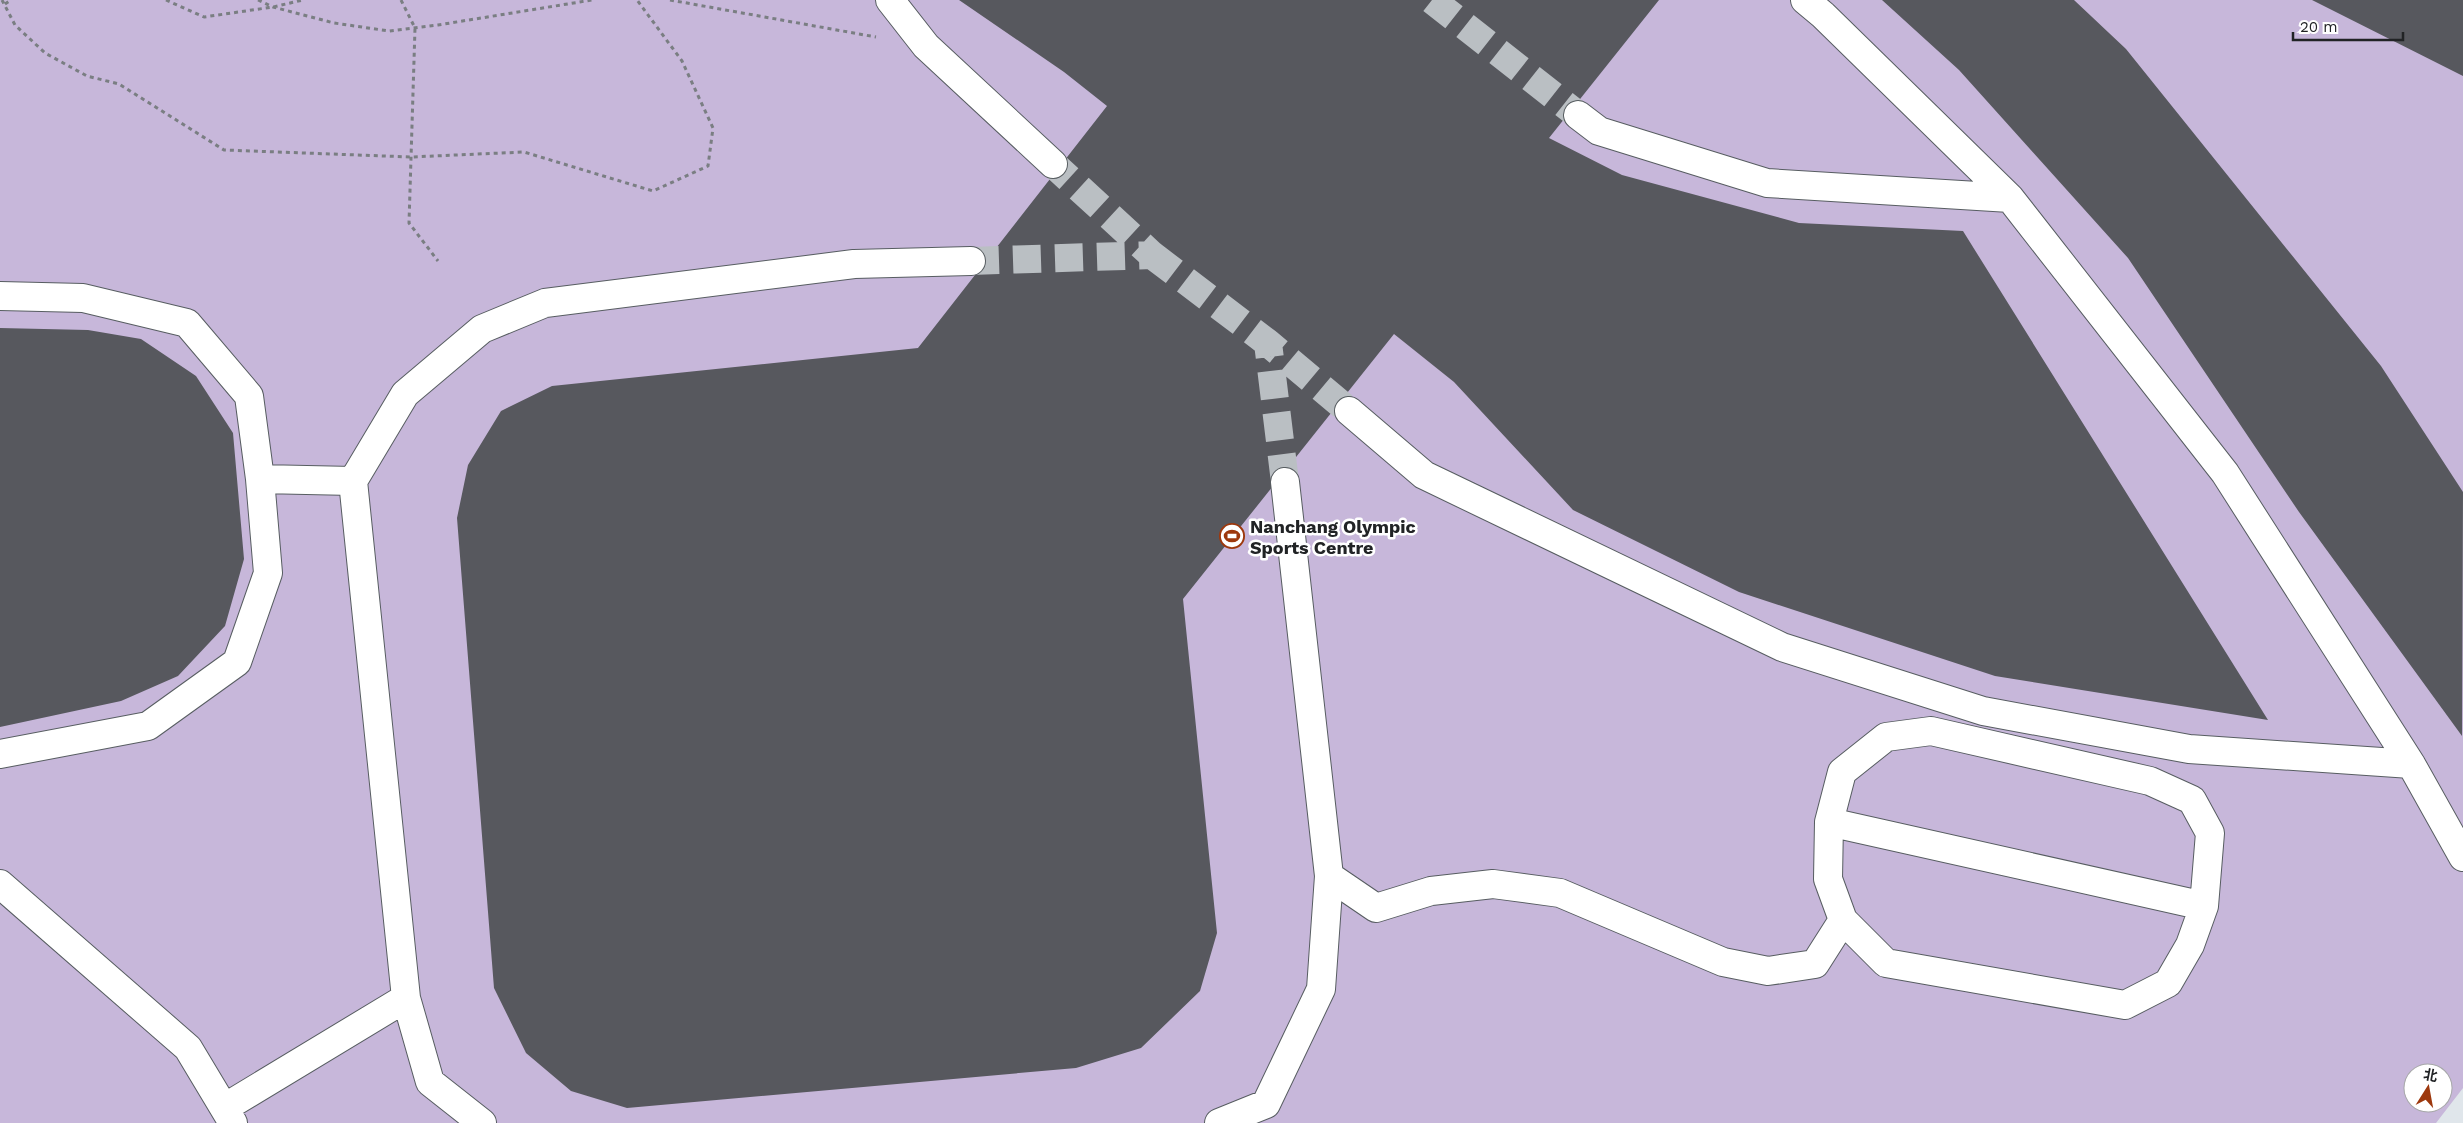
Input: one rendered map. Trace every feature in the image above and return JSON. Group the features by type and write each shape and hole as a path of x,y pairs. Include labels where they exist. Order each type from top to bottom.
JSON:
{"street":[{"path":"890,0 926,46 1053,164"},
{"path":"1805,0 1823,15 2010,198 2225,473 2411,764 2463,856"},
{"path":"1578,115 1599,131 1767,183 2010,198"},
{"path":"482,1123 430,1082 406,998 353,481 405,394 482,329 545,303 854,264 971,260"},
{"path":"0,296 83,298 188,323 249,396 260,479 268,573 237,662 148,726 0,754"},
{"path":"1348,411 1424,475 1782,647 1983,711 2189,749 2411,764"},
{"path":"260,479 353,481"},
{"path":"1219,1123 1266,1104 1321,989 1329,876 1285,482"},
{"path":"1968,739 1983,711"},
{"path":"1931,731 2150,781 2192,800 2210,833 2204,906 2190,946 2168,983 2125,1005 1886,962 1843,920 1828,879 1829,822 1842,772 1886,737 1931,731"},
{"path":"2150,781 2189,749"},
{"path":"1829,822 2204,906"},
{"path":"1329,876 1376,908 1431,891 1493,884 1560,894 1722,962 1768,971 1814,964 1843,920"},
{"path":"0,884 188,1048 228,1115 406,998"}],"path":[{"path":"10,0 4,2 15,25 45,53 87,76 120,84 224,150 411,157 524,152 653,191 708,166 714,128 682,61 637,0"},
{"path":"166,0 204,17 273,7 303,0"},
{"path":"258,0 273,7 334,23 390,31 592,0"},
{"path":"401,0 415,28 409,223 438,261"},
{"path":"670,0 926,46"}],"shaded area":[{"name":"Nanchang Olympic Sports Centre","path":"0,0 2463,0 2463,1088 2453,1101 2453,1063 2403,1063 2403,1113 2444,1113 2436,1123 0,1123"}],"building":[{"path":"959,0 1659,0 1549,138 1622,175 1799,223 1963,231 2268,720 1995,676 1739,592 1573,510 1454,382 1394,334 1183,599 1217,933 1200,991 1141,1048 1076,1068 627,1108 571,1091 526,1053 494,988 457,518 468,465 501,411 552,386 918,348 1107,106 1064,72"},
{"path":"1882,0 2074,0 2126,49 2381,366 2463,492 2462,736 2299,512 2128,258 1959,70"},
{"path":"2312,0 2463,0 2463,76"},
{"path":"0,328 88,330 141,339 196,376 233,433 244,559 225,626 178,676 121,701 0,727"}],"tunnel":[{"path":"1432,0 1578,115"},
{"path":"971,261 1152,255 1053,164"},
{"path":"1152,255 1268,343"},
{"path":"1285,482 1268,343 1349,411"}],"place":[{"name":"Nanchang Olympic Sports Centre","path":"1232,536"}]}
